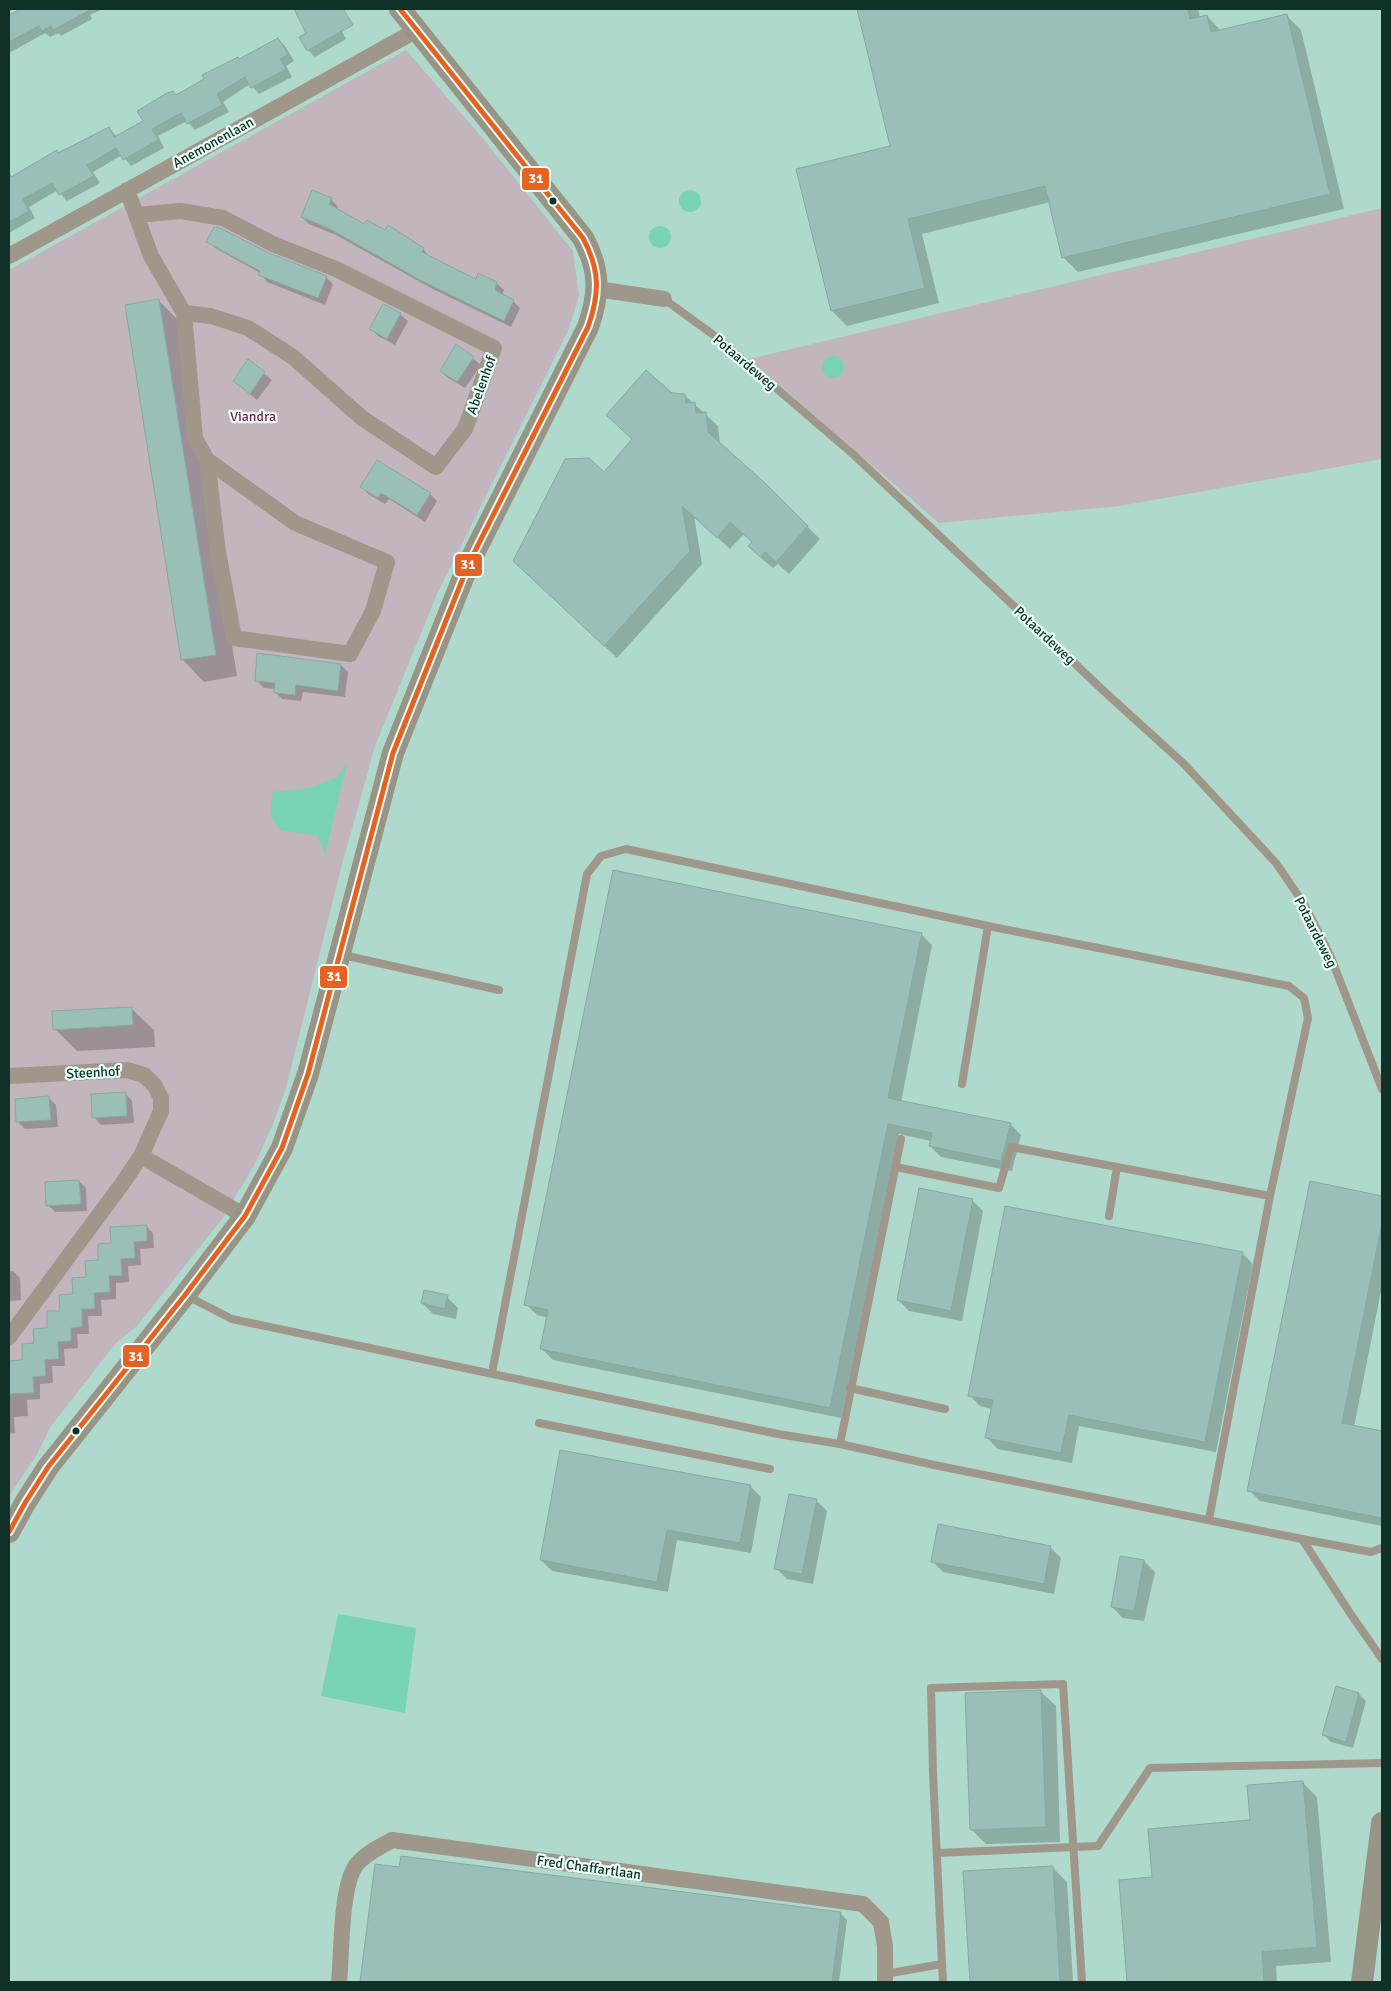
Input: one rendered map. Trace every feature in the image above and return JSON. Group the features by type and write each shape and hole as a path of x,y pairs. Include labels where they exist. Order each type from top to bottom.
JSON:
{"street":[{"path":"9,1532 25,1502 48,1467 185,1295 245,1216 282,1148 308,1074 385,777 393,753 469,562 588,327 597,289 596,266 584,238 400,9"},
{"name":"Anemonenlaan","path":"9,256 417,30"},
{"path":"128,190 151,256 184,313 195,438 207,460 218,552 234,638 350,654 373,611 388,562 295,523 207,460"},
{"name":"Abelenhof","path":"137,215 181,210 223,218 273,244 336,269 494,348 465,429 436,468 362,418 294,357 248,328 211,316 184,313"},
{"name":"Potaardeweg","path":"597,289 664,299"},
{"name":"Steenhof","path":"9,1076 127,1070 144,1075 155,1086 162,1098 161,1111 140,1156 122,1184 9,1337"},
{"path":"140,1156 245,1216"},
{"path":"1362,1982 1382,1823"},
{"name":"Fred Chaffartlaan","path":"339,1982 346,1889 356,1865 370,1852 392,1840 863,1904 881,1922 885,1946 885,1978"}],"lane":[{"name":"Potaardeweg","path":"664,299 718,339 854,455 1107,694 1183,763 1276,863 1304,904 1330,955 1382,1089"},
{"path":"492,1373 587,874 601,856 626,850 988,926 1289,986 1304,998 1308,1018 1270,1196 1209,1519"},
{"path":"962,1084 988,926"},
{"path":"339,954 499,990"},
{"path":"840,1444 901,1139"},
{"path":"896,1168 999,1188 1010,1148 1270,1196"},
{"path":"1108,1216 1116,1168"},
{"path":"185,1295 232,1319 778,1434 840,1444 934,1465 1302,1539 1371,1552 1382,1548"},
{"path":"850,1388 946,1408"},
{"path":"539,1424 770,1469"},
{"path":"1302,1539 1382,1659"},
{"path":"943,1982 931,1688 1063,1684 1082,1982"},
{"path":"937,1853 1098,1846 1150,1768 1382,1763"},
{"path":"885,1978 942,1964"}],"green space":[{"name":"Viandra","path":"406,50 485,141 573,251 579,296 568,331 437,594 375,746 340,872 286,1088 273,1124 255,1164 222,1219 137,1326 116,1343 51,1426 36,1456 9,1496 9,270"},
{"path":"1382,208 1382,459 1120,506 939,523 749,359"}],"shaded area":[{"path":"686,190 694,190 701,197 701,205 694,212 686,212 679,205 679,197"},
{"path":"656,226 664,226 671,233 671,241 664,248 656,248 649,241 649,233"},
{"path":"829,356 837,356 844,363 844,371 837,378 829,378 822,371 822,363"},
{"path":"347,764 325,855 318,836 280,830 270,815 273,792 309,788 336,778"},
{"path":"338,1614 416,1628 405,1713 321,1696"}],"building":[{"path":"21,9 92,9 53,30 51,26 42,31 39,26 9,42 9,15"},
{"path":"294,9 343,9 353,25 307,51 299,37 306,33"},
{"path":"857,9 1188,9 1190,19 1207,15 1211,32 1287,14 1330,194 1062,258 1045,186 908,219 925,288 831,311 796,169 890,146"},
{"path":"278,38 288,54 280,59 286,69 251,88 245,77 217,94 222,105 187,124 181,113 152,129 158,140 123,160 116,148 87,165 94,176 59,195 52,183 23,199 29,211 9,222 9,172 11,177 57,150 58,153 109,127 114,137 143,121 137,111 167,93 173,91 176,95 204,79 202,75 238,57 239,59"},
{"path":"312,190 332,198 329,204 364,224 367,220 385,230 388,225 424,248 422,252 476,279 478,273 497,282 495,290 514,300 504,321 422,281 328,228 301,217"},
{"path":"214,227 220,228 269,253 327,276 318,298 258,275 260,271 206,242"},
{"path":"159,299 216,655 181,660 125,305"},
{"path":"383,304 401,313 387,339 369,329"},
{"path":"456,344 474,357 457,382 440,371"},
{"path":"248,359 265,372 250,394 233,381"},
{"path":"646,370 672,393 685,394 686,403 695,402 696,413 706,412 708,432 765,483 808,526 776,562 765,552 760,557 748,546 752,542 730,522 717,538 682,506 690,551 604,646 513,561 565,459 589,458 604,472 632,439 606,415"},
{"path":"377,460 431,493 417,515 381,493 378,498 360,487"},
{"path":"257,653 341,664 338,691 296,685 295,695 274,693 275,683 255,681"},
{"path":"613,870 922,933 888,1098 1011,1123 1001,1161 929,1146 932,1133 888,1124 830,1408 540,1349 548,1310 524,1305"},
{"path":"132,1007 133,1025 53,1030 52,1011"},
{"path":"126,1092 127,1116 92,1118 91,1094"},
{"path":"49,1096 51,1120 16,1122 15,1099"},
{"path":"79,1180 81,1204 46,1206 45,1182"},
{"path":"1310,1181 1382,1196 1382,1223 1342,1423 1382,1431 1382,1518 1247,1491"},
{"path":"919,1188 973,1199 951,1311 897,1300"},
{"path":"1005,1206 1243,1252 1205,1442 1069,1415 1061,1453 985,1438 993,1400 968,1396"},
{"path":"147,1225 147,1241 134,1242 135,1258 121,1259 122,1276 109,1276 110,1292 94,1293 95,1309 82,1309 82,1327 71,1328 71,1341 58,1342 59,1359 45,1360 46,1376 33,1377 34,1393 9,1394 9,1361 22,1360 22,1344 34,1343 33,1329 47,1328 47,1311 60,1311 59,1295 73,1294 72,1278 86,1277 85,1261 98,1260 98,1244 111,1243 110,1227"},
{"path":"424,1290 448,1295 445,1309 421,1303"},
{"path":"560,1450 751,1485 740,1543 667,1530 657,1582 540,1560"},
{"path":"789,1494 817,1499 802,1574 774,1569"},
{"path":"938,1524 1051,1546 1044,1584 931,1562"},
{"path":"1120,1556 1144,1560 1134,1611 1111,1607"},
{"path":"1336,1686 1359,1693 1346,1742 1322,1735"},
{"path":"1041,1690 1046,1827 970,1830 965,1693"},
{"path":"1303,1781 1317,1947 1262,1952 1264,1982 1127,1982 1119,1880 1152,1877 1148,1829 1250,1820 1247,1785"},
{"path":"401,1856 841,1912 832,1982 360,1982 375,1864 399,1867"},
{"path":"1053,1866 1060,1982 970,1982 963,1871"}],"transit line":[{"name":"31","path":"9,1532 48,1467 185,1295 245,1216 282,1148 308,1074 393,753 469,563 588,327 592,315 596,292 595,271 593,261 583,238 400,9"}]}
